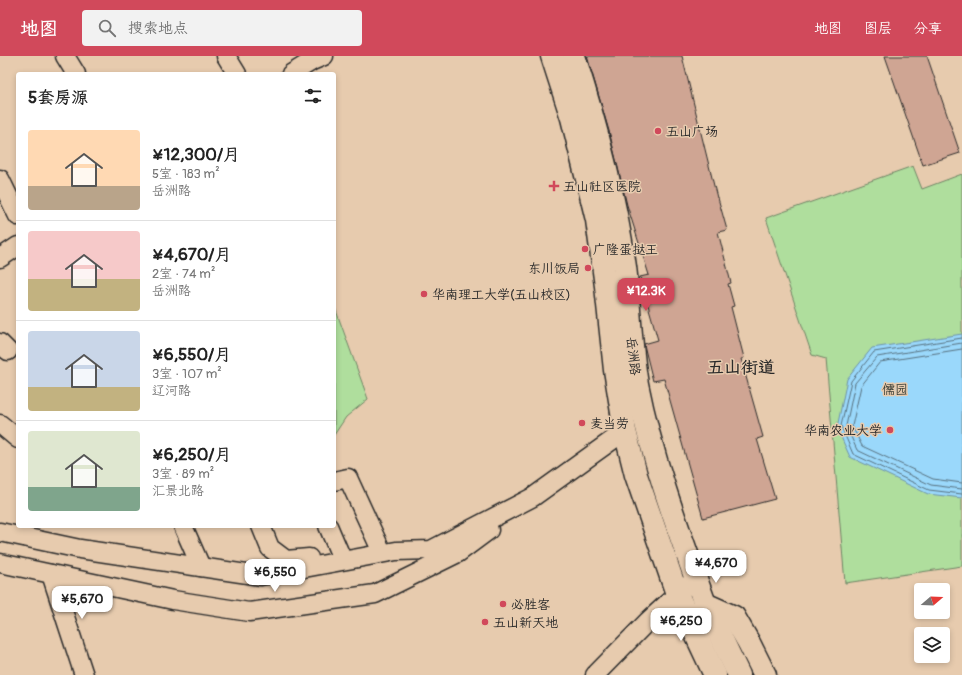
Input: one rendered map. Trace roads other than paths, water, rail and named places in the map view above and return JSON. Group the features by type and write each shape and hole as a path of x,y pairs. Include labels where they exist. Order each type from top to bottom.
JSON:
{"main road":[{"name":"岳洲路","path":"552,56 572,118 597,220 615,370 625,431 649,515 677,594 715,675"},
{"name":"岳洲路","path":"574,56 601,150 618,226 625,268 631,340 637,383 644,415 663,485 680,537 705,604 739,675"},
{"path":"705,604 734,617 765,675"}],"street":[{"path":"65,56 75,72"},
{"path":"226,56 235,72"},
{"path":"294,72 315,58"},
{"path":"0,179 16,212"},
{"path":"0,258 16,247"},
{"path":"0,424 16,437"},
{"path":"0,563 174,600 249,612 375,594 458,552 625,431"},
{"path":"336,481 348,478 389,550"},
{"path":"262,528 270,548 286,560 389,550 430,550 533,497"},
{"path":"184,528 201,567"},
{"path":"329,528 340,554"},
{"path":"0,532 80,549 261,576 389,550"},
{"path":"51,574 84,675"},
{"path":"595,675 648,621 695,577"}],"water":[{"path":"962,334 962,498 928,494 850,457 837,428 847,379 872,348"}],"place":[{"name":"五山广场","path":"658,131"},
{"name":"五山社区医院","path":"554,186"},
{"name":"广隆蛋挞王","path":"585,249"},
{"name":"东川饭局","path":"588,268"},
{"name":"华南理工大学(五山校区)","path":"424,294"},
{"name":"麦当劳","path":"582,423"},
{"name":"华南农业大学","path":"890,430"},
{"name":"必胜客","path":"503,604"},
{"name":"五山新天地","path":"485,622"}],"district":[{"name":"五山街道","path":"741,367"}],"park label":[{"name":"儒园","path":"895,389"}]}
